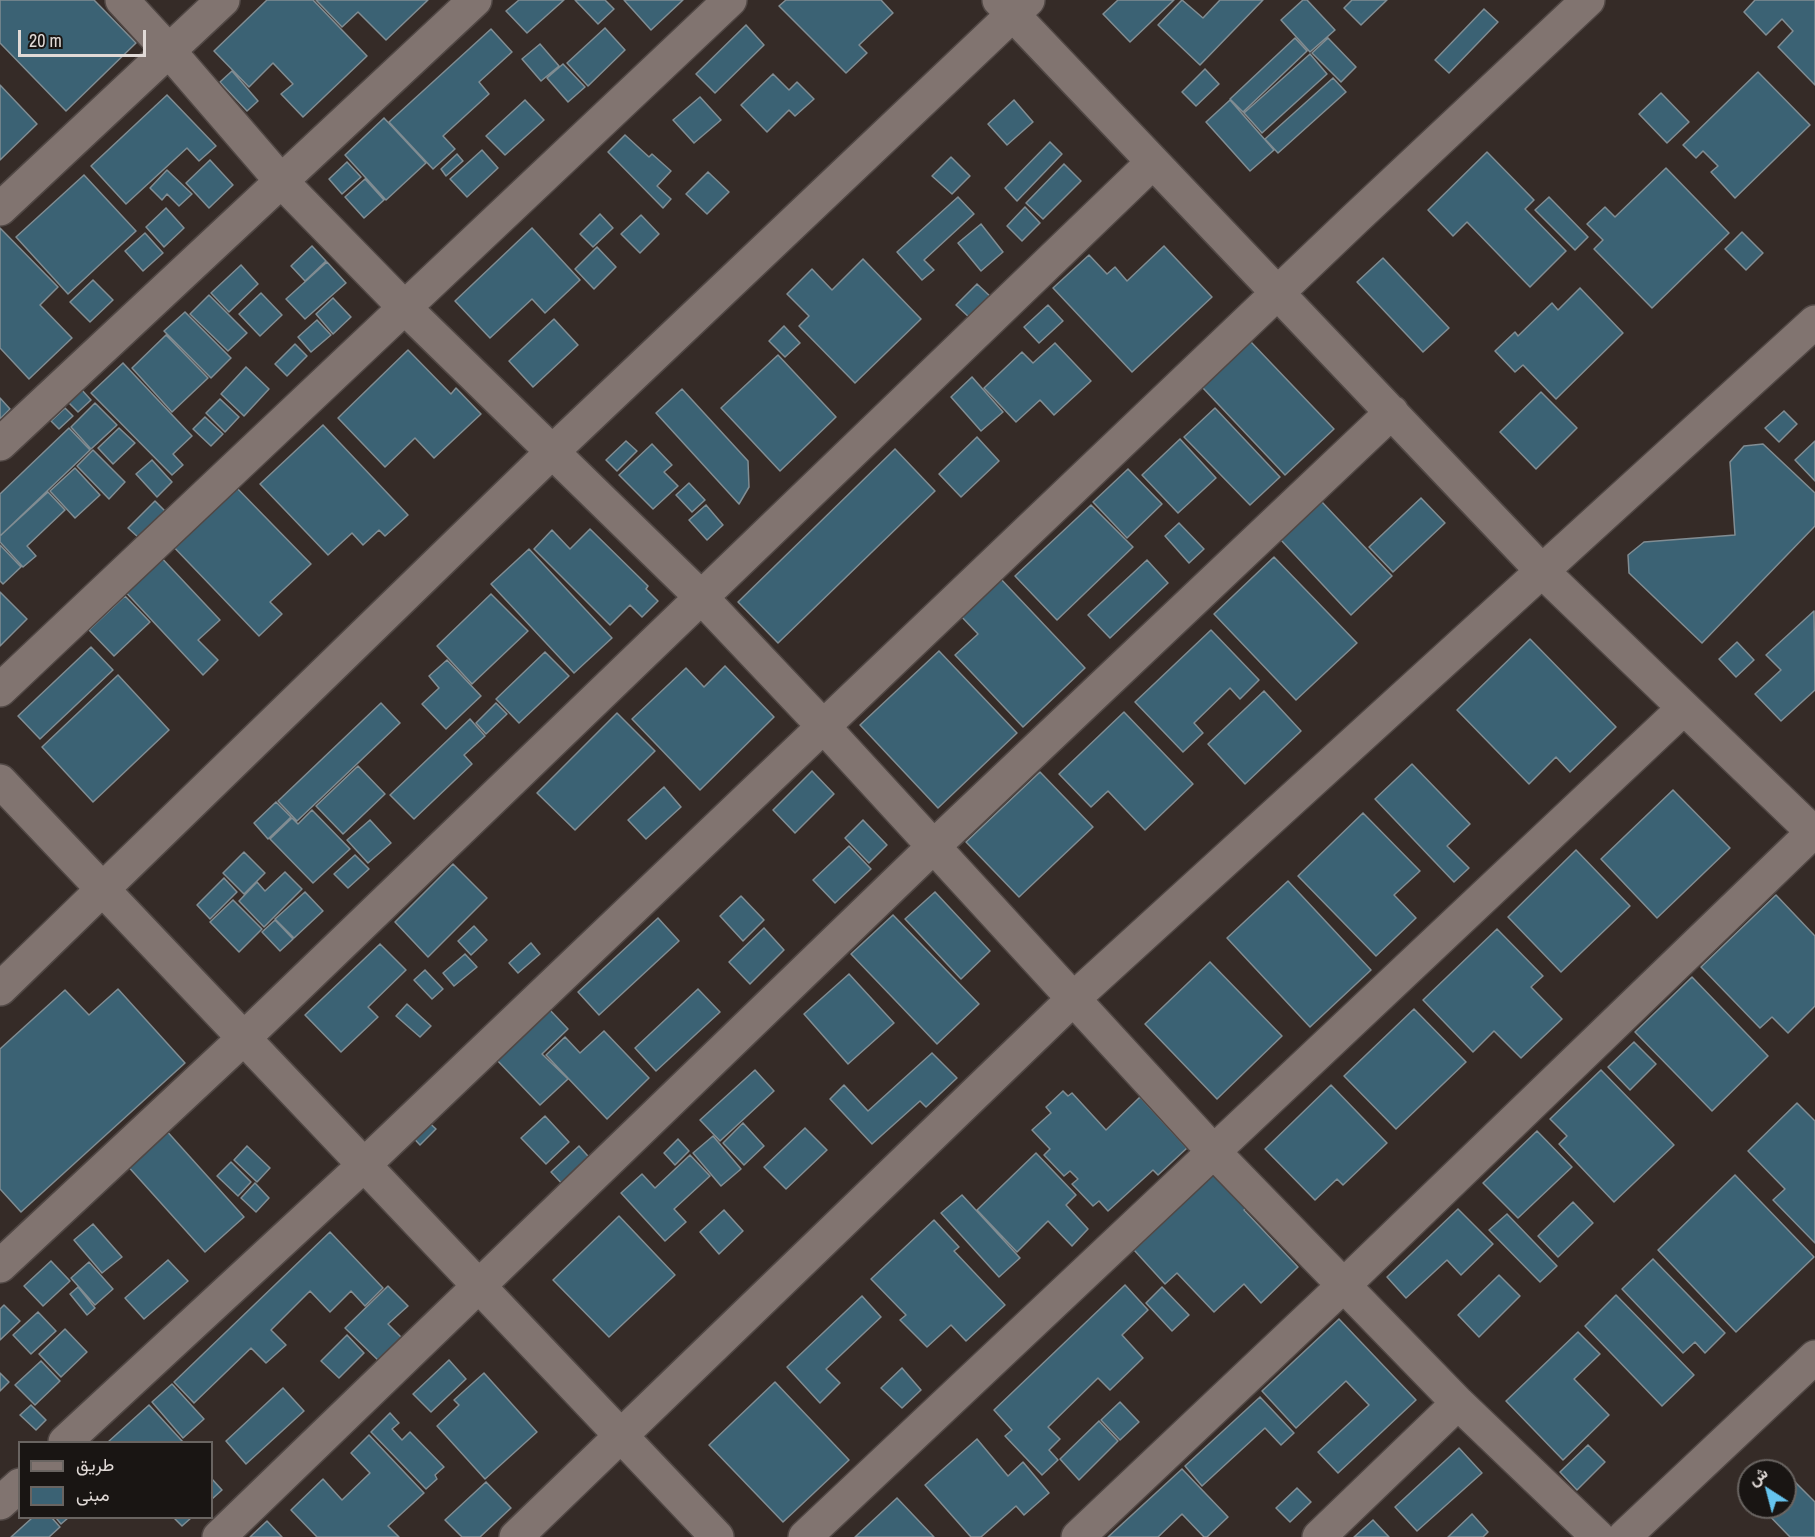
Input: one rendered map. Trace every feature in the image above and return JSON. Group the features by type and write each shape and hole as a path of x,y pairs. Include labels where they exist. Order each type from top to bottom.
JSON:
{"street":[{"path":"122,0 282,182 405,308 701,597 823,726 1072,1000 1214,1152 1458,1403 1598,1537"},
{"path":"0,209 223,0"},
{"path":"0,444 475,0"},
{"path":"0,690 730,0"},
{"path":"67,1441 364,1165 1588,0"},
{"path":"0,989 1013,5 1153,162 1542,571 1814,832 1343,1286 1078,1537"},
{"path":"0,1266 244,1038 1153,162"},
{"path":"516,1537 1072,1000 1815,322"},
{"path":"219,1537 933,847 1392,412"},
{"path":"805,1537 1684,708"},
{"path":"0,781 717,1537"},
{"path":"1624,1537 1815,1357"},
{"path":"1318,1537 1458,1403"},
{"path":"0,1503 18,1487"}],"building":[{"path":"0,0 94,0 136,43 66,111 0,43"},
{"path":"267,0 313,0 367,56 303,117 281,94 293,84 273,63 249,87 214,51"},
{"path":"316,0 428,0 386,40 358,12 342,27"},
{"path":"519,0 564,0 527,33 506,11"},
{"path":"575,0 605,0 614,9 598,24"},
{"path":"624,0 683,0 651,30"},
{"path":"786,0 881,0 893,13 859,45 867,53 846,73 779,6"},
{"path":"1118,0 1174,0 1130,42 1103,14"},
{"path":"1182,0 1203,18 1220,0 1263,0 1200,65 1158,25"},
{"path":"1303,0 1307,0 1335,30 1310,52 1281,20"},
{"path":"1352,0 1387,0 1361,25 1344,8"},
{"path":"1755,0 1815,0 1815,85 1778,47 1793,31 1782,19 1766,35 1744,12"},
{"path":"1484,9 1498,22 1449,73 1435,60"},
{"path":"746,25 764,45 715,93 696,74"},
{"path":"605,28 625,50 588,86 567,63"},
{"path":"491,29 512,52 479,82 489,94 443,136 455,149 433,169 389,122"},
{"path":"1295,38 1307,51 1243,112 1230,99"},
{"path":"1328,38 1356,67 1341,82 1312,53"},
{"path":"540,44 559,66 541,81 522,59"},
{"path":"1310,54 1327,74 1262,133 1244,113"},
{"path":"563,64 585,87 568,102 547,78"},
{"path":"1205,69 1219,84 1196,106 1182,92"},
{"path":"232,71 258,101 247,111 220,82"},
{"path":"1758,72 1810,125 1735,198 1711,172 1718,166 1703,151 1696,158 1683,145"},
{"path":"773,74 789,90 797,82 814,99 795,116 789,110 767,132 741,105"},
{"path":"1333,78 1346,92 1278,153 1265,139"},
{"path":"0,85 37,124 0,160"},
{"path":"1661,93 1689,122 1667,143 1639,114"},
{"path":"167,95 216,146 199,161 187,148 126,204 91,166"},
{"path":"700,97 721,120 694,143 673,120"},
{"path":"525,100 544,120 505,155 486,136"},
{"path":"1014,100 1033,122 1007,145 988,124"},
{"path":"1230,100 1274,150 1250,171 1206,122"},
{"path":"384,118 426,163 386,200 345,155"},
{"path":"625,135 649,157 652,154 671,171 657,186 671,199 663,208 608,152"},
{"path":"1050,142 1062,154 1017,201 1005,188"},
{"path":"482,150 498,168 467,197 450,179"},
{"path":"1487,152 1534,200 1525,209 1566,251 1530,287 1467,222 1453,236 1428,210"},
{"path":"457,154 463,161 446,176 441,169"},
{"path":"951,157 970,176 952,194 932,176"},
{"path":"210,160 233,185 209,208 186,183"},
{"path":"347,162 361,177 342,194 329,179"},
{"path":"1064,164 1081,181 1043,219 1026,203"},
{"path":"1666,168 1729,233 1652,308 1594,249 1603,240 1587,224 1605,207 1615,217"},
{"path":"167,170 192,194 179,206 167,194 162,200 150,188"},
{"path":"708,172 729,192 707,214 686,194"},
{"path":"84,175 136,231 68,294 16,237"},
{"path":"365,179 384,200 364,218 345,197"},
{"path":"958,197 974,214 924,260 934,270 922,280 897,252"},
{"path":"1549,197 1588,237 1575,250 1535,210"},
{"path":"1025,207 1040,223 1022,241 1007,226"},
{"path":"166,208 184,228 164,247 146,227"},
{"path":"600,214 613,228 593,247 580,234"},
{"path":"641,215 659,234 640,253 621,234"},
{"path":"981,224 1003,252 981,271 958,243"},
{"path":"0,228 58,287 40,305 72,338 29,379 0,348"},
{"path":"532,228 580,280 545,313 532,299 490,338 455,301"},
{"path":"1742,232 1763,253 1746,270 1725,249"},
{"path":"145,233 163,253 143,271 125,251"},
{"path":"312,246 326,261 305,281 291,266"},
{"path":"1164,246 1212,297 1132,372 1053,288 1089,255 1107,274 1115,267 1127,281"},
{"path":"597,247 616,267 594,289 575,269"},
{"path":"1383,258 1449,328 1423,352 1357,282"},
{"path":"863,259 921,319 855,383 799,326 809,316 787,294 812,269 832,290"},
{"path":"327,262 346,283 305,319 286,299"},
{"path":"241,265 258,284 229,312 211,293"},
{"path":"93,280 113,300 90,322 70,302"},
{"path":"977,284 992,298 971,319 956,305"},
{"path":"1580,288 1623,333 1556,399 1523,365 1515,372 1495,351 1515,332 1518,336 1552,303 1558,310"},
{"path":"261,293 282,315 260,336 239,314"},
{"path":"209,295 247,333 228,351 190,314"},
{"path":"333,298 351,317 333,334 316,314"},
{"path":"1048,305 1063,321 1039,343 1024,327"},
{"path":"185,312 231,358 211,378 164,331"},
{"path":"554,319 578,345 533,387 509,361"},
{"path":"317,320 331,335 311,352 298,337"},
{"path":"784,326 800,343 785,357 769,341"},
{"path":"166,335 208,378 172,412 132,368"},
{"path":"1250,341 1334,429 1285,475 1202,387"},
{"path":"1055,343 1091,381 1054,415 1040,400 1016,422 984,388 1022,352 1033,363"},
{"path":"295,344 307,356 287,376 275,364"},
{"path":"408,350 451,394 456,388 481,414 434,458 415,438 385,467 338,418"},
{"path":"778,355 836,417 780,471 721,408"},
{"path":"123,363 192,436 173,454 183,465 172,475 91,393"},
{"path":"246,367 269,389 244,416 221,394"},
{"path":"972,377 1003,412 981,431 951,397"},
{"path":"81,389 91,400 78,412 68,402"},
{"path":"682,389 748,461 749,487 739,504 656,413"},
{"path":"1541,392 1577,428 1536,469 1500,432"},
{"path":"0,398 10,409 0,419"},
{"path":"220,399 239,417 225,432 206,413"},
{"path":"95,403 117,425 91,449 71,427"},
{"path":"65,408 73,416 59,429 51,421"},
{"path":"1215,408 1280,477 1250,505 1184,437"},
{"path":"1784,411 1797,424 1779,442 1765,428"},
{"path":"205,417 223,434 211,446 193,429"},
{"path":"323,425 408,515 385,536 379,530 363,545 352,533 328,555 260,484"},
{"path":"69,428 90,450 0,536 0,494"},
{"path":"119,428 135,443 113,464 98,448"},
{"path":"977,437 999,461 961,497 939,474"},
{"path":"1180,439 1216,478 1178,513 1142,475"},
{"path":"626,441 637,451 617,471 606,460"},
{"path":"1815,441 1815,481 1795,460"},
{"path":"652,444 672,465 664,472 678,486 653,509 619,475"},
{"path":"1763,444 1815,493 1815,526 1702,643 1629,573 1628,555 1644,542 1735,535 1730,462 1744,446"},
{"path":"895,449 935,491 778,643 738,602"},
{"path":"93,450 125,482 109,499 77,466"},
{"path":"152,460 172,482 157,497 136,474"},
{"path":"75,468 100,495 75,518 50,491"},
{"path":"1128,469 1162,504 1127,538 1093,502"},
{"path":"231,482 311,564 270,602 282,614 259,636 168,541"},
{"path":"689,483 705,500 692,512 676,495"},
{"path":"48,492 65,510 27,546 36,556 23,567 0,542 0,536"},
{"path":"1421,498 1445,523 1393,572 1369,547"},
{"path":"155,501 165,511 139,538 128,528"},
{"path":"1321,501 1392,576 1351,615 1280,539"},
{"path":"706,505 723,525 707,540 689,520"},
{"path":"1091,505 1133,547 1057,620 1015,576"},
{"path":"1179,523 1204,549 1189,563 1165,536"},
{"path":"590,529 648,586 646,589 658,601 642,617 630,605 610,625 534,549 552,530 570,549"},
{"path":"0,545 21,567 3,584 0,581"},
{"path":"529,549 612,638 574,673 491,584"},
{"path":"156,552 220,620 198,640 218,660 203,675 120,586"},
{"path":"1274,557 1357,643 1296,700 1214,614"},
{"path":"1147,560 1168,583 1110,638 1088,615"},
{"path":"998,576 1085,668 1023,727 955,655 978,634 958,613"},
{"path":"0,592 27,619 0,646"},
{"path":"491,594 528,631 472,684 437,646"},
{"path":"125,596 150,622 114,656 89,630"},
{"path":"1814,611 1815,690 1781,721 1755,694 1781,670 1766,655"},
{"path":"1211,630 1259,680 1240,699 1230,688 1194,723 1203,733 1183,752 1135,702"},
{"path":"1530,639 1616,727 1570,772 1556,757 1529,784 1457,710"},
{"path":"1737,642 1754,660 1736,677 1719,659"},
{"path":"91,647 113,670 40,739 18,716"},
{"path":"939,651 1017,733 938,808 860,725"},
{"path":"545,652 569,676 519,723 496,699"},
{"path":"447,660 481,696 446,729 422,704 439,688 429,676"},
{"path":"725,666 774,717 700,790 632,719 686,668 704,687"},
{"path":"118,675 169,730 93,802 42,747"},
{"path":"1264,691 1301,731 1245,784 1208,744"},
{"path":"381,703 400,723 297,821 278,801"},
{"path":"496,703 507,714 486,734 476,723"},
{"path":"1124,712 1193,784 1145,830 1108,791 1091,807 1059,774"},
{"path":"617,713 655,751 575,830 537,793"},
{"path":"470,719 485,736 464,755 472,764 414,819 390,795"},
{"path":"1412,764 1470,824 1447,846 1469,868 1454,882 1375,799"},
{"path":"358,766 385,794 343,834 316,806"},
{"path":"812,771 834,794 795,833 773,810"},
{"path":"1040,772 1093,827 1019,897 966,842"},
{"path":"664,787 681,807 646,839 628,820"},
{"path":"1673,790 1730,848 1657,918 1601,859"},
{"path":"276,802 291,817 268,839 254,823"},
{"path":"312,810 350,849 313,883 270,839 292,818 298,824"},
{"path":"1363,813 1420,871 1394,895 1416,918 1376,956 1298,876"},
{"path":"370,820 391,843 368,863 347,840"},
{"path":"863,820 887,845 869,863 845,838"},
{"path":"849,846 871,869 835,903 813,880"},
{"path":"1576,850 1630,906 1561,972 1508,917"},
{"path":"244,852 265,873 244,894 223,873"},
{"path":"355,855 369,869 348,888 334,874"},
{"path":"453,864 487,898 428,957 395,922"},
{"path":"285,872 302,889 264,927 239,901 257,882 265,891"},
{"path":"224,878 237,892 210,919 197,905"},
{"path":"1288,881 1371,970 1310,1027 1227,938"},
{"path":"305,892 323,911 294,938 275,919"},
{"path":"935,892 990,951 961,979 905,919"},
{"path":"1776,895 1815,936 1815,1006 1788,1033 1772,1017 1760,1028 1701,967"},
{"path":"741,896 764,920 743,941 720,916"},
{"path":"233,900 262,929 239,952 210,922"},
{"path":"893,915 979,1004 937,1044 851,954"},
{"path":"658,918 679,941 599,1015 578,992"},
{"path":"275,920 293,939 280,951 262,932"},
{"path":"474,926 487,940 471,955 458,941"},
{"path":"764,928 784,950 750,984 729,962"},
{"path":"1497,929 1543,976 1531,987 1562,1019 1521,1058 1494,1031 1473,1052 1423,1000"},
{"path":"531,943 540,954 518,973 509,963"},
{"path":"380,944 406,970 368,1007 378,1017 341,1052 305,1015"},
{"path":"465,954 477,967 454,986 443,973"},
{"path":"1210,962 1282,1036 1217,1099 1145,1024"},
{"path":"425,970 443,989 432,999 414,980"},
{"path":"849,974 894,1023 848,1064 804,1014"},
{"path":"1692,977 1768,1056 1712,1111 1635,1032"},
{"path":"118,989 185,1063 21,1212 0,1189 0,1049 65,990 89,1015"},
{"path":"698,989 720,1012 656,1071 635,1048"},
{"path":"407,1004 431,1026 420,1037 396,1016"},
{"path":"547,1007 568,1029 542,1054 568,1079 540,1105 494,1057"},
{"path":"1414,1009 1466,1062 1396,1129 1344,1076"},
{"path":"604,1031 649,1078 607,1119 546,1055 565,1037 580,1053"},
{"path":"1634,1042 1656,1064 1630,1090 1608,1067"},
{"path":"932,1053 957,1078 926,1107 920,1101 872,1144 830,1099 844,1085 868,1111"},
{"path":"755,1070 774,1091 720,1141 700,1120"},
{"path":"1601,1070 1674,1145 1614,1202 1559,1144 1567,1136 1550,1119"},
{"path":"1331,1085 1387,1143 1343,1185 1337,1179 1315,1200 1265,1149"},
{"path":"1063,1091 1068,1096 1072,1093 1106,1130 1140,1097 1187,1148 1158,1175 1153,1170 1108,1211 1099,1201 1093,1206 1072,1184 1078,1179 1070,1171 1064,1176 1044,1155 1050,1149 1032,1130 1051,1113 1046,1107"},
{"path":"1797,1103 1815,1121 1815,1243 1773,1200 1785,1189 1748,1151"},
{"path":"422,1116 436,1129 420,1145 407,1131"},
{"path":"545,1116 569,1142 546,1164 521,1138"},
{"path":"743,1123 764,1146 744,1165 723,1143"},
{"path":"164,1128 244,1217 205,1252 125,1163"},
{"path":"805,1128 827,1150 786,1189 764,1167"},
{"path":"1537,1131 1572,1167 1518,1218 1483,1183"},
{"path":"713,1136 741,1169 721,1186 693,1153"},
{"path":"678,1139 689,1151 675,1165 664,1153"},
{"path":"247,1146 270,1168 257,1182 234,1160"},
{"path":"579,1146 595,1164 567,1189 551,1172"},
{"path":"1036,1153 1076,1195 1066,1205 1088,1229 1072,1246 1048,1221 1017,1252 977,1210"},
{"path":"690,1155 710,1176 674,1209 686,1222 665,1241 621,1193 642,1174 655,1188"},
{"path":"231,1162 251,1182 238,1196 217,1176"},
{"path":"1216,1172 1248,1206 1244,1210 1298,1267 1261,1303 1244,1284 1214,1312 1177,1273 1165,1284 1134,1250"},
{"path":"1735,1175 1814,1257 1736,1332 1658,1250"},
{"path":"255,1183 269,1198 256,1212 241,1198"},
{"path":"962,1195 1020,1258 999,1277 941,1213"},
{"path":"1573,1202 1593,1223 1558,1257 1538,1236"},
{"path":"1458,1209 1493,1244 1461,1275 1447,1260 1406,1298 1387,1277"},
{"path":"724,1210 743,1231 719,1254 700,1232"},
{"path":"1507,1214 1557,1266 1540,1282 1489,1230"},
{"path":"619,1216 675,1275 609,1337 553,1280"},
{"path":"934,1220 959,1247 954,1251 1005,1305 966,1341 951,1325 927,1347 900,1320 906,1315 871,1279"},
{"path":"93,1224 122,1257 102,1273 74,1240"},
{"path":"330,1232 383,1288 365,1306 351,1291 330,1312 310,1291 271,1330 286,1345 266,1363 251,1348 194,1403 174,1382"},
{"path":"1653,1259 1725,1333 1705,1353 1695,1342 1683,1353 1622,1289"},
{"path":"168,1260 188,1281 144,1319 125,1298"},
{"path":"51,1261 70,1281 43,1306 24,1286"},
{"path":"89,1262 113,1289 95,1305 71,1278"},
{"path":"1499,1275 1520,1296 1479,1337 1458,1315"},
{"path":"1125,1285 1148,1310 1122,1335 1143,1358 1110,1390 1098,1378 1048,1427 1060,1439 1049,1450 1058,1460 1042,1475 1005,1436 1012,1430 994,1410"},
{"path":"388,1286 408,1306 388,1324 405,1341 382,1364 345,1328"},
{"path":"78,1287 95,1308 87,1315 70,1294"},
{"path":"1162,1287 1189,1315 1172,1331 1146,1303"},
{"path":"1616,1295 1694,1375 1662,1406 1585,1326"},
{"path":"862,1296 881,1317 826,1369 840,1383 820,1403 787,1367"},
{"path":"4,1305 20,1321 0,1340 0,1309"},
{"path":"38,1312 56,1331 31,1354 13,1335"},
{"path":"1339,1319 1416,1400 1338,1473 1318,1452 1369,1405 1346,1381 1296,1428 1262,1391"},
{"path":"65,1329 87,1352 61,1377 39,1354"},
{"path":"1578,1332 1600,1354 1574,1379 1609,1415 1563,1460 1506,1401"},
{"path":"347,1335 364,1353 339,1378 321,1361"},
{"path":"449,1360 466,1379 431,1412 413,1394"},
{"path":"41,1361 60,1381 35,1405 15,1385"},
{"path":"902,1368 921,1390 902,1408 881,1388"},
{"path":"0,1373 9,1382 0,1391"},
{"path":"484,1373 537,1432 485,1479 437,1426 459,1405 454,1400"},
{"path":"775,1382 849,1460 783,1522 709,1445"},
{"path":"172,1384 204,1419 183,1438 152,1402"},
{"path":"283,1388 304,1411 246,1464 226,1441"},
{"path":"1260,1397 1294,1433 1281,1445 1265,1428 1202,1486 1185,1466"},
{"path":"1120,1402 1139,1422 1120,1440 1101,1420"},
{"path":"31,1405 46,1420 36,1430 20,1415"},
{"path":"149,1405 182,1441 109,1441"},
{"path":"390,1413 399,1423 392,1429 402,1440 410,1432 444,1467 435,1475 437,1479 426,1489 371,1432"},
{"path":"1099,1421 1118,1441 1079,1480 1060,1459"},
{"path":"369,1435 424,1493 388,1526 399,1537 317,1537 291,1510 323,1479 342,1500 370,1473 351,1453"},
{"path":"977,1439 1008,1476 1023,1462 1049,1493 1024,1515 1016,1506 981,1537 971,1537 925,1485"},
{"path":"1588,1445 1605,1462 1577,1490 1560,1472"},
{"path":"1459,1448 1482,1473 1417,1531 1395,1507"},
{"path":"1182,1469 1228,1517 1207,1537 1204,1537 1182,1514 1158,1537 1108,1537"},
{"path":"213,1480 222,1490 213,1498"},
{"path":"486,1482 511,1508 480,1537 462,1537 445,1520"},
{"path":"1797,1484 1815,1502 1815,1537 1790,1537 1773,1519 1797,1519"},
{"path":"1297,1488 1311,1502 1290,1522 1276,1508"},
{"path":"897,1498 934,1537 855,1537"},
{"path":"1472,1514 1488,1532 1483,1537 1448,1537"},
{"path":"31,1519 53,1519 60,1527 49,1537 11,1537"},
{"path":"57,1519 67,1519 61,1524"},
{"path":"175,1519 190,1519 182,1526"},
{"path":"1373,1520 1389,1537 1354,1537"},
{"path":"267,1521 282,1537 250,1537"}]}
